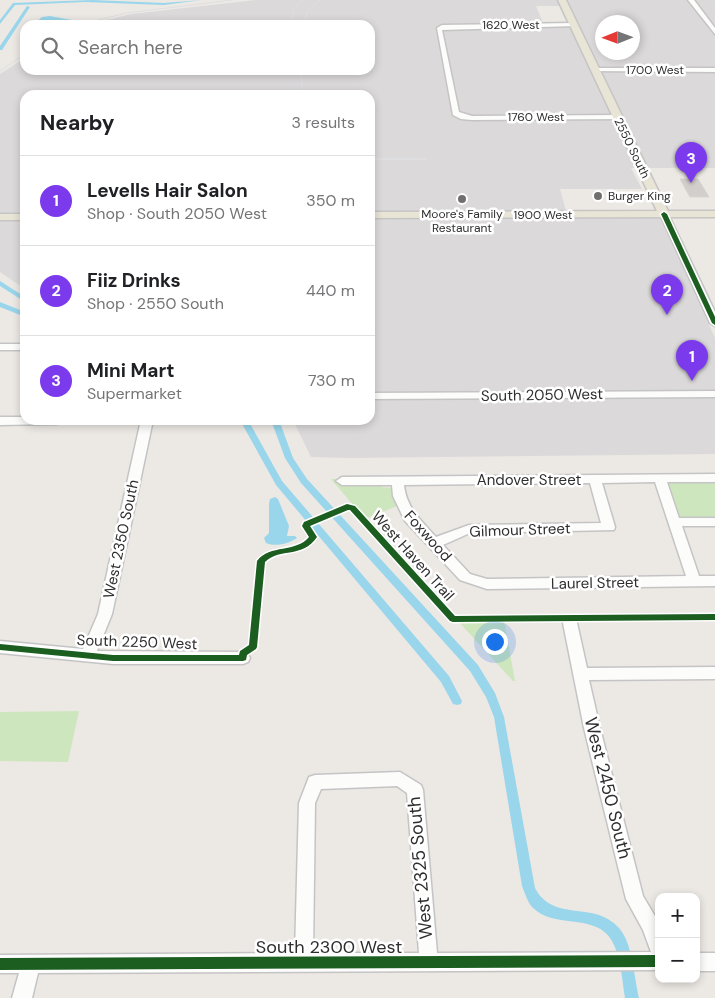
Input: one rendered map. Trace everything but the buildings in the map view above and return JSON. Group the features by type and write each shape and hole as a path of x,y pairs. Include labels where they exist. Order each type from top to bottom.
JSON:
{"main road":[{"name":"2550 South","path":"562,0 664,214"},
{"name":"1900 West","path":"375,215 715,214"},
{"path":"0,217 20,217"}],"street":[{"path":"691,0 715,32"},
{"name":"1620 West","path":"456,113 439,29 449,26 574,25"},
{"name":"1700 West","path":"596,70 715,70"},
{"name":"1760 West","path":"456,113 472,118 618,117"},
{"name":"2550 South","path":"664,214 715,323"},
{"path":"0,347 20,347"},
{"name":"South 2050 West","path":"375,396 715,394"},
{"path":"0,421 20,421"},
{"name":"West 2350 South","path":"88,656 104,614 146,425"},
{"name":"Andover Street","path":"342,481 715,478"},
{"name":"Gilmour Street","path":"434,543 469,529 610,527 595,479"},
{"path":"660,479 694,581"},
{"name":"Foxwood","path":"398,481 402,506 410,518 465,577 475,581"},
{"path":"675,522 715,522"},
{"name":"Laurel Street","path":"475,581 487,584 715,581"},
{"name":"West 2450 South","path":"570,623 592,728 636,899 655,938"},
{"name":"South 2250 West","path":"0,647 113,658 242,658"},
{"path":"581,674 715,673"},
{"name":"West 2325 South","path":"304,962 308,803 315,782 400,779 415,790 428,962"},
{"name":"South 2300 West","path":"0,964 650,961"},
{"path":"700,962 715,962"},
{"path":"22,998 31,964"}],"shaded area":[{"path":"256,0 715,0 715,168 631,168 642,189 560,189 566,211 375,212 375,90 20,90 20,214 0,214 0,74 20,61 20,75 375,75 375,20 107,20 131,14","holes":["536,6 562,6 570,24 543,23"]},
{"path":"661,218 715,338 715,454 311,457 295,425 375,425 375,219"},
{"path":"0,220 20,220 20,286 0,272"}],"green space":[{"path":"331,479 338,479 339,484 381,484 381,487 393,488 397,506 365,519"},
{"path":"715,482 715,520 678,520 665,483"},
{"path":"457,620 504,620 515,681 513,681"},
{"path":"79,711 68,762 0,761 0,712"}],"water":[{"path":"50,16 72,20 39,20 42,17"},
{"path":"275,497 278,499 289,526 287,536 295,536 297,538 278,545 266,543 264,538 269,533 270,499"}],"waterway":[{"path":"0,23 14,4 85,1 164,4 199,0"},
{"path":"0,49 28,7"},
{"path":"0,283 20,297"},
{"path":"0,304 20,313"},
{"path":"247,425 279,483 445,679 457,701"},
{"path":"277,425 289,458 304,481 474,668 491,696 499,717 528,886 537,903 545,909 555,913 596,920 614,932 621,945 632,998"}],"railway":[{"path":"99,20 126,13 232,0"},
{"path":"292,20 294,8 303,0"},
{"path":"305,20 307,11 320,0"},
{"path":"0,71 20,57"},
{"path":"301,75 303,90"},
{"path":"375,159 426,159"}],"cycle path":[{"path":"664,214 715,323"},
{"name":"West Haven Trail","path":"0,647 113,658 243,658 243,653 253,647 261,561 273,553 302,547 313,537 306,526 307,524 347,507 352,508 453,619 715,617"},
{"path":"0,964 655,961"}],"place":[{"name":"Mini Mart","path":"691,183"},
{"name":"Burger King","path":"598,196"},
{"name":"Moore's Family Restaurant","path":"462,199"},
{"name":"Fiiz Drinks","path":"667,315"},
{"name":"Levells Hair Salon","path":"692,381"}]}
